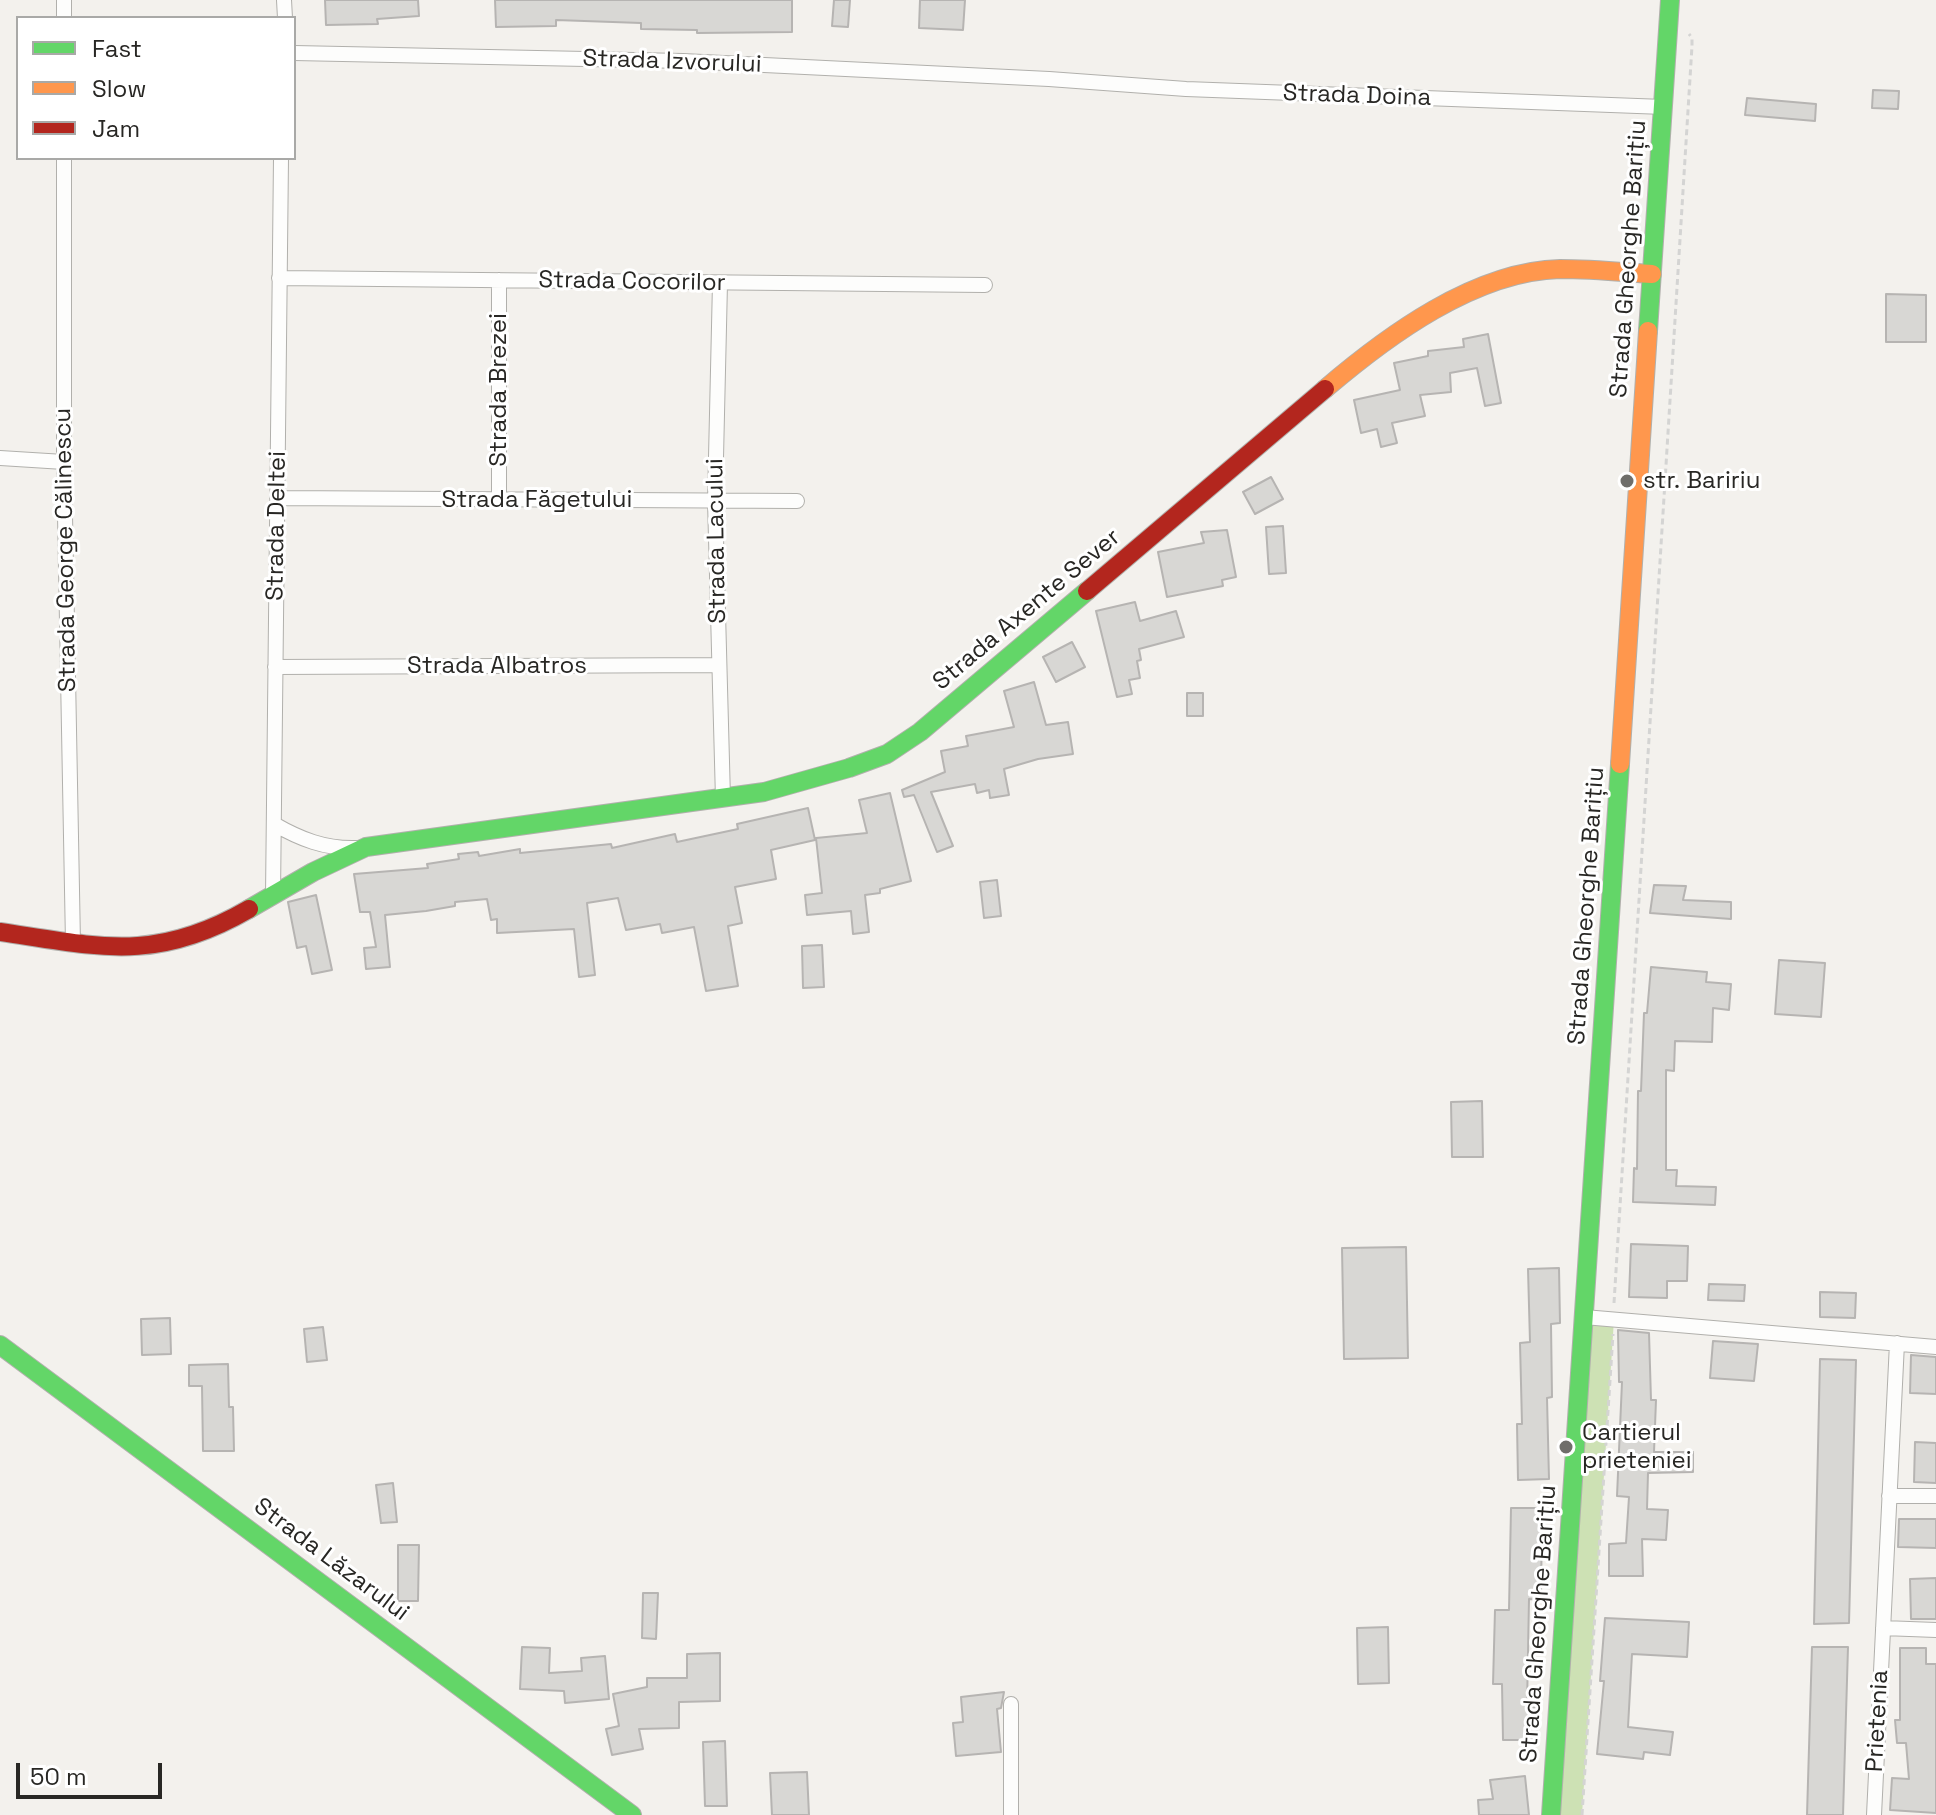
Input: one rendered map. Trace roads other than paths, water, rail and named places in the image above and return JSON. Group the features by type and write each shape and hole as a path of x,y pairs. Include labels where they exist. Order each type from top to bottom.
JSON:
{"street":[{"name":"Strada Gheorghe Barițiu","path":"1551,1815 1670,0"},
{"name":"Strada Izvorului","path":"296,53 683,61 1049,79"},
{"name":"Strada Doina","path":"1049,79 1186,89 1664,107"},
{"name":"Strada George Călinescu","path":"64,160 64,462 73,943"},
{"name":"Strada Deltei","path":"273,895 281,160"},
{"name":"Strada Axente Sever","path":"274,824 318,844 342,848 366,847 764,792 887,754 920,732 1350,367 1430,310 1471,291 1514,277 1558,269 1652,274"},
{"name":"Strada Cocorilor","path":"279,278 985,285"},
{"name":"Strada Brezei","path":"499,280 499,500"},
{"name":"Strada Lacului","path":"720,283 715,501 723,799"},
{"path":"0,458 64,462"},
{"name":"Strada Făgetului","path":"277,498 797,501"},
{"name":"Strada Albatros","path":"275,667 719,665"},
{"name":"Strada Axente Sever","path":"0,932 73,943 134,947 173,943 207,932 309,874 366,847"},
{"path":"1584,1317 1936,1347"},
{"name":"Prietenia","path":"1874,1815 1897,1343"},
{"name":"Strada Lăzarului","path":"0,1345 632,1815"},
{"path":"1889,1496 1936,1496"},
{"path":"1883,1628 1936,1630"},
{"path":"1011,1704 1011,1815"}],"place":[{"name":"str. Baririu","path":"1627,481"},
{"name":"Cartierul prieteniei","path":"1566,1447"}]}
